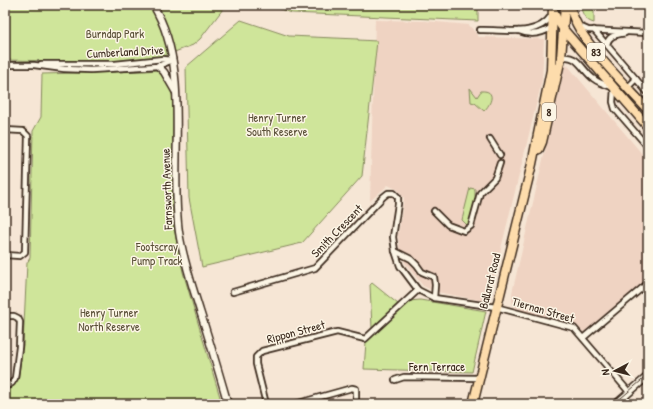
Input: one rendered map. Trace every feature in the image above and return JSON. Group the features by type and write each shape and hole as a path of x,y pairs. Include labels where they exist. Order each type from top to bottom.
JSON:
{"highway":[{"name":"Ballarat Road","path":"532,164 542,142 561,58 565,5"},
{"name":"83","path":"570,5 572,14 578,26 597,54 648,110"},
{"name":"83","path":"553,7 555,25 564,30 648,128"},
{"path":"555,25 565,14"},
{"name":"Ballarat Road","path":"473,404 532,164 551,70 555,25"}],"main road":[{"name":"Farnsworth Avenue","path":"153,5 167,35 173,60 176,93 177,200 179,232 189,274 229,404"},
{"path":"158,66 164,72 176,93"},
{"path":"616,404 648,376"}],"street":[{"path":"480,30 532,29 542,26 550,18 553,7"},
{"path":"515,30 535,34 544,32 555,25"},
{"path":"578,26 594,30 617,30 648,33"},
{"path":"594,30 648,93"},
{"path":"607,45 610,37 626,32"},
{"path":"561,58 568,56 573,58 594,80 614,88 613,102 615,108 648,148"},
{"name":"Cumberland Drive","path":"34,65 120,63 163,59 173,60"},
{"name":"Cumberland Drive","path":"5,65 34,65 64,69 92,70 158,66 173,60"},
{"path":"628,87 636,79"},
{"path":"5,130 22,130 28,136 25,252 20,256 5,255"},
{"path":"490,139 500,155"},
{"path":"434,211 448,225 464,232 471,226 480,193 495,178 500,164"},
{"name":"Smith Crescent","path":"232,292 315,268 388,193 394,193 398,197 393,237 395,251"},
{"path":"395,251 400,266 418,290"},
{"path":"395,251 410,259 422,272 434,277 434,298"},
{"path":"583,338 648,283"},
{"name":"Tiernan Street","path":"418,290 434,298 496,307 574,328 629,392"},
{"name":"Rippon Street","path":"266,404 256,364 256,358 262,351 337,332 366,339 418,290"},
{"path":"5,316 14,316 18,318 20,322 19,347 15,378 12,383 5,387"},
{"name":"Fern Terrace","path":"395,380 404,377 479,378"},
{"path":"295,404 352,388 356,389 356,404"}],"shaded area":[{"path":"375,20 425,21 469,25 479,37 544,39 542,81 488,302 437,292 423,286 405,263 400,250 398,235 404,198 398,190 388,185 370,201"},
{"path":"565,65 569,67 648,161 648,279 584,333 574,323 515,310 512,301 512,293"}],"green space":[{"name":"Burndap Park","path":"5,5 226,5 200,39 193,45 164,56 115,62 5,60"},
{"path":"268,5 478,5 478,21 292,13"},
{"path":"580,5 594,5 594,23 586,19"},
{"name":"Henry Turner South Reserve","path":"241,20 289,36 377,41 362,176 302,243 202,267 189,198 186,67"},
{"name":"Henry Turner North Reserve","path":"157,70 165,78 173,98 172,219 183,272 222,404 5,404 5,391 18,380 23,345 27,263 30,258 33,131 41,117 42,74"},
{"path":"470,88 477,97 481,91 486,91 491,95 489,105 484,111 475,103 471,102"},
{"path":"470,188 475,189 475,200 469,227 462,220"},
{"path":"372,283 398,304 372,328 370,285"},
{"path":"420,300 486,311 472,372 364,369 366,342 409,301"}],"tram line":[{"path":"614,404 648,375"}],"park label":[{"name":"Footscray Pump Track","path":"157,254"}]}
